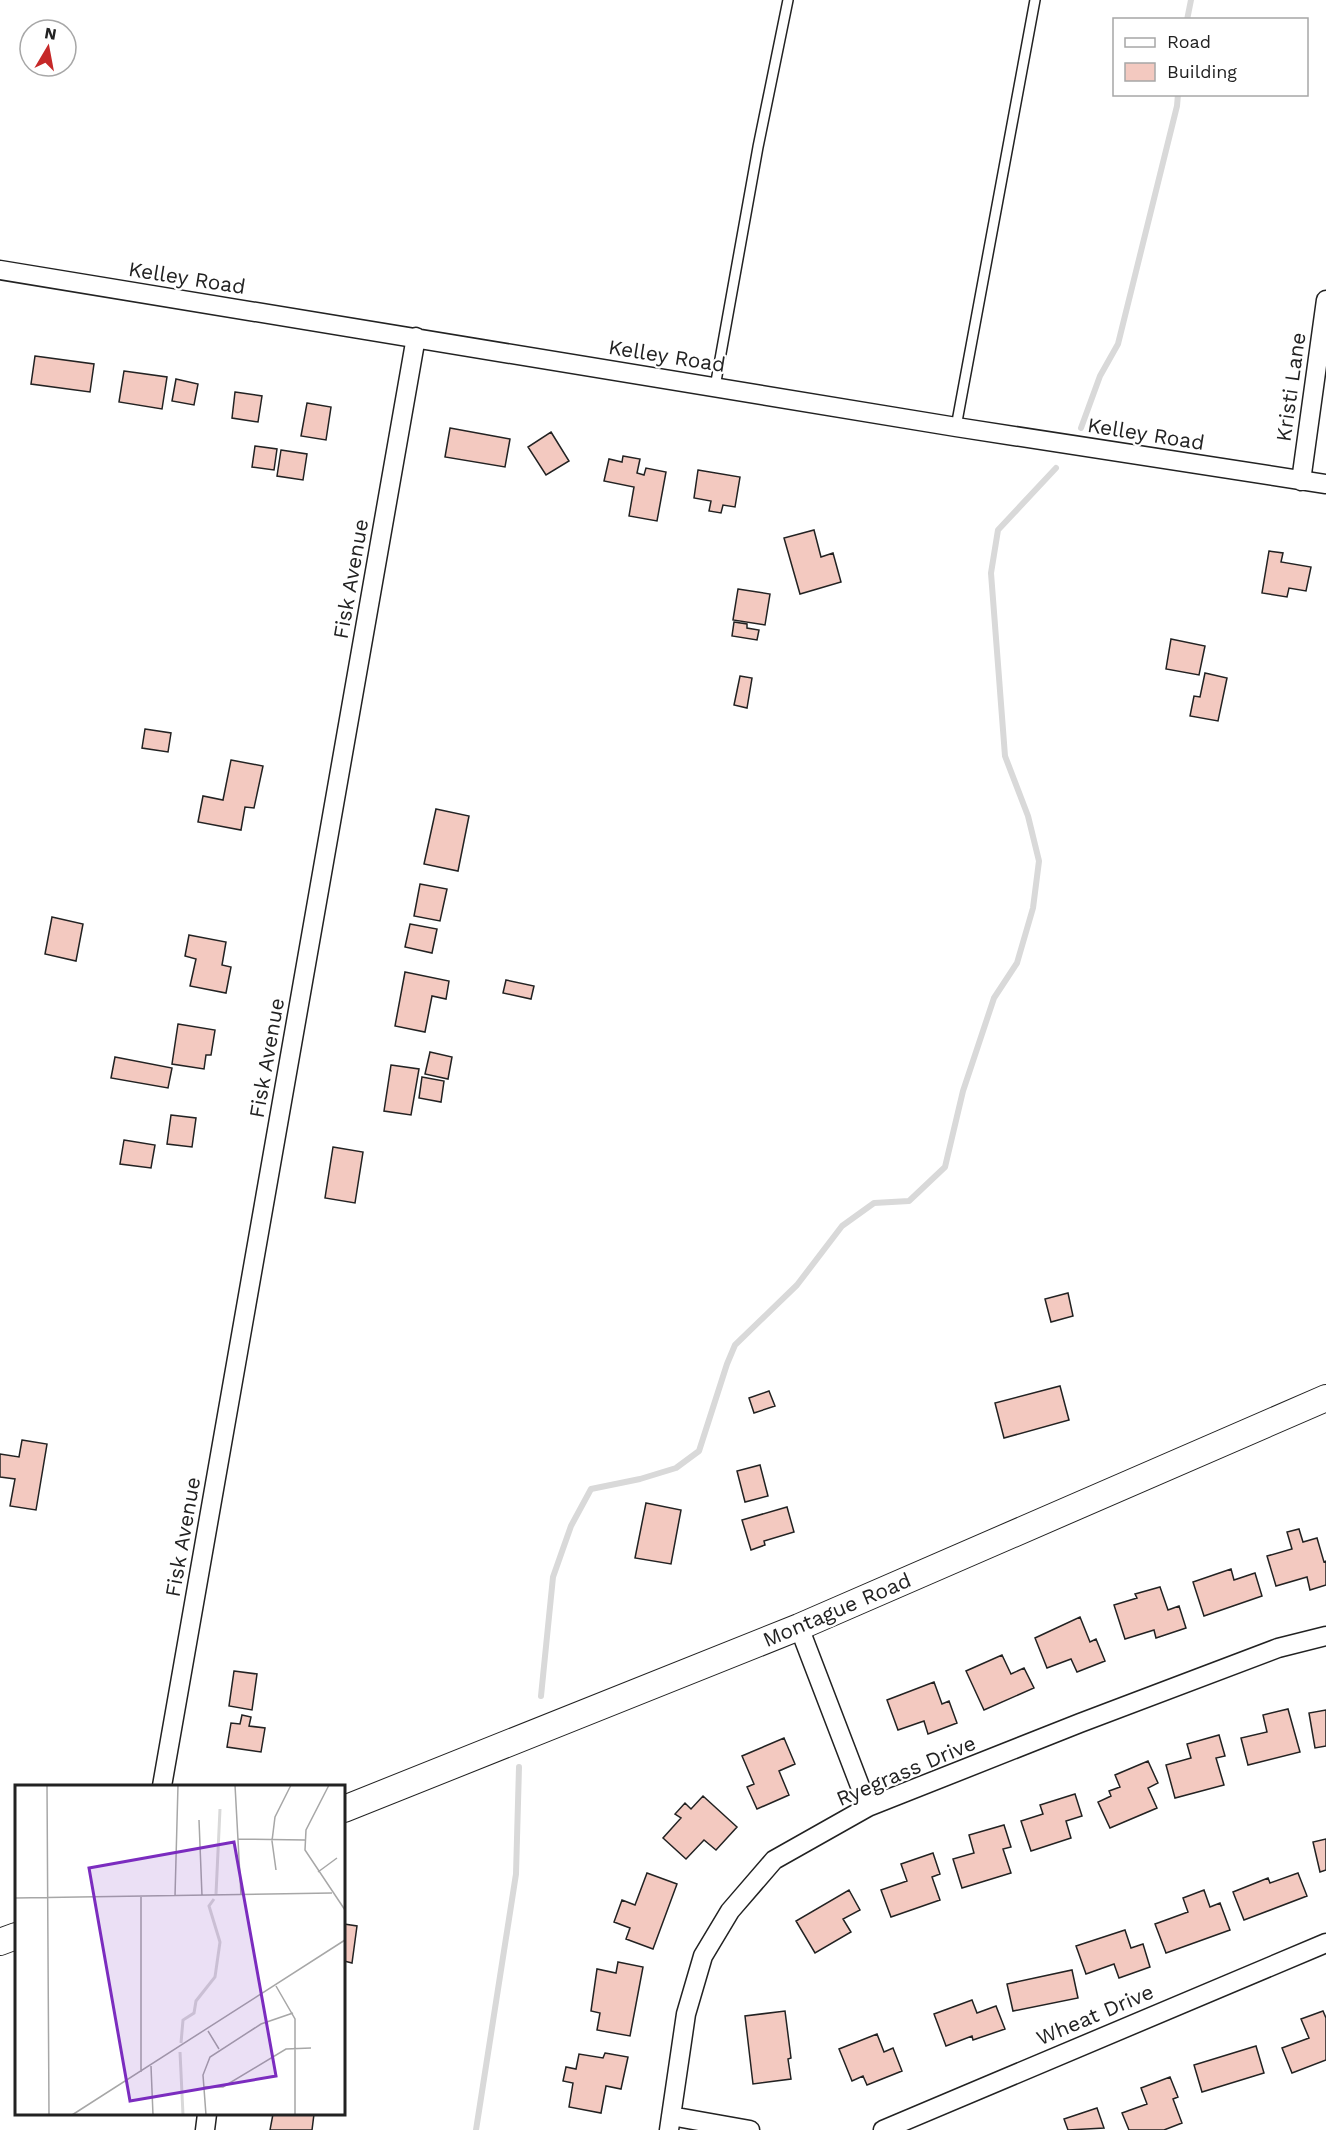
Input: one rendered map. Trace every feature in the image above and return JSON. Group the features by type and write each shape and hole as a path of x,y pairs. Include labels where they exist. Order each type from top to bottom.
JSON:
{"main road":[{"name":"Montague Road","path":"345,1809 799,1627 1326,1398"},
{"path":"0,1942 15,1936"}],"street":[{"name":"Kelley Road","path":"0,270 956,427 1326,484"},
{"name":"Kristi Lane","path":"1301,481 1326,300"},
{"name":"Fisk Avenue","path":"162,1785 416,337"},
{"path":"799,1627 868,1808"},
{"name":"Ryegrass Drive","path":"670,2123 689,2004 703,1956 730,1911 774,1860 868,1808 1080,1723 1278,1648 1326,1636"},
{"name":"Wheat Drive","path":"883,2130 1326,1943"},
{"path":"205,2130 207,2115"},
{"path":"670,2123 750,2130"}],"lane":[{"path":"715,387 758,147 788,0"},
{"path":"956,427 1035,0"}],"building":[{"path":"35,356 94,364 90,392 31,384"},
{"path":"124,371 167,377 162,409 119,402"},
{"path":"176,379 198,384 194,405 172,401"},
{"path":"235,392 262,396 258,422 232,418"},
{"path":"307,403 331,407 326,440 301,436"},
{"path":"450,428 510,439 505,467 445,457"},
{"path":"551,432 569,461 546,475 528,447"},
{"path":"255,446 277,449 274,470 252,467"},
{"path":"281,450 307,454 303,480 277,476"},
{"path":"623,456 640,459 637,473 644,475 646,468 666,472 657,521 629,516 634,487 604,481 609,459 622,462"},
{"path":"698,470 740,477 735,507 723,505 721,513 709,511 711,501 694,498"},
{"path":"814,530 821,557 833,553 841,582 800,594 784,538"},
{"path":"1269,551 1283,553 1281,562 1311,567 1306,591 1289,588 1287,597 1262,593"},
{"path":"738,589 770,594 765,625 733,620"},
{"path":"734,622 747,624 747,628 759,630 757,640 732,636"},
{"path":"1171,639 1205,646 1199,675 1166,669"},
{"path":"1205,673 1227,678 1218,721 1190,716 1194,696 1200,697"},
{"path":"740,676 752,678 747,708 734,705"},
{"path":"145,729 171,733 168,752 142,748"},
{"path":"231,760 263,766 254,808 245,807 241,830 198,822 203,796 223,800"},
{"path":"436,809 469,816 458,871 424,864"},
{"path":"420,884 447,889 440,921 414,916"},
{"path":"52,917 83,924 76,961 45,954"},
{"path":"410,924 437,929 432,953 405,947"},
{"path":"189,935 226,942 222,965 231,967 226,993 190,986 196,959 185,956"},
{"path":"405,972 449,981 446,999 432,996 425,1032 395,1026"},
{"path":"506,980 534,986 531,999 503,993"},
{"path":"178,1024 215,1030 211,1055 206,1055 204,1069 172,1064"},
{"path":"430,1052 452,1057 448,1079 425,1074"},
{"path":"115,1057 172,1068 168,1088 111,1078"},
{"path":"391,1065 419,1069 411,1115 384,1111"},
{"path":"422,1077 444,1081 441,1102 419,1098"},
{"path":"171,1115 196,1118 192,1147 167,1144"},
{"path":"124,1140 155,1145 151,1168 120,1164"},
{"path":"333,1147 363,1152 355,1203 325,1198"},
{"path":"1068,1293 1073,1316 1051,1322 1045,1299"},
{"path":"1060,1386 1069,1420 1004,1438 995,1403"},
{"path":"769,1391 775,1406 754,1413 749,1398"},
{"path":"22,1440 47,1444 36,1510 10,1506 15,1479 0,1477 0,1454 19,1457"},
{"path":"760,1465 768,1496 745,1502 737,1471"},
{"path":"646,1503 681,1510 671,1564 635,1558"},
{"path":"787,1507 794,1532 764,1541 765,1545 751,1550 742,1520"},
{"path":"1299,1529 1303,1542 1317,1538 1324,1562 1326,1561 1326,1585 1310,1590 1307,1577 1276,1586 1267,1556 1292,1549 1287,1532"},
{"path":"1231,1569 1234,1580 1255,1573 1262,1596 1204,1616 1193,1582"},
{"path":"1160,1587 1168,1610 1179,1606 1186,1628 1156,1638 1154,1630 1125,1639 1114,1605 1137,1598 1135,1594"},
{"path":"1080,1617 1090,1642 1096,1639 1105,1661 1077,1672 1071,1659 1047,1668 1035,1638"},
{"path":"1002,1655 1011,1674 1024,1668 1034,1688 984,1710 966,1671"},
{"path":"234,1671 257,1674 252,1710 229,1706"},
{"path":"934,1682 942,1704 949,1701 957,1723 928,1734 924,1721 898,1730 887,1700"},
{"path":"1288,1709 1300,1752 1248,1765 1241,1738 1267,1732 1263,1715"},
{"path":"1326,1710 1326,1746 1315,1748 1309,1713"},
{"path":"242,1715 251,1717 249,1726 265,1728 261,1752 227,1747 231,1723 240,1724"},
{"path":"1219,1735 1225,1756 1216,1758 1224,1785 1175,1798 1166,1765 1191,1758 1187,1744"},
{"path":"784,1738 795,1764 779,1771 789,1795 757,1809 747,1787 754,1784 742,1756"},
{"path":"1148,1761 1158,1783 1148,1788 1157,1808 1110,1828 1098,1802 1111,1796 1109,1791 1120,1787 1115,1775"},
{"path":"1075,1794 1082,1816 1066,1821 1071,1838 1031,1851 1021,1821 1043,1814 1040,1805"},
{"path":"703,1796 737,1827 716,1850 704,1840 686,1859 663,1838 681,1818 675,1814 685,1803 691,1809"},
{"path":"1004,1825 1011,1847 1003,1849 1011,1873 962,1888 953,1859 974,1853 969,1835"},
{"path":"1326,1839 1326,1870 1320,1872 1313,1842"},
{"path":"933,1853 940,1874 932,1877 940,1900 891,1917 881,1890 907,1881 901,1864"},
{"path":"647,1873 677,1884 653,1949 626,1939 630,1928 614,1922 622,1900 635,1905"},
{"path":"1298,1873 1307,1896 1244,1920 1233,1892 1268,1878 1270,1883"},
{"path":"849,1890 860,1910 843,1919 851,1932 815,1953 796,1921"},
{"path":"1204,1890 1210,1907 1220,1903 1230,1930 1166,1953 1155,1924 1188,1912 1183,1898"},
{"path":"345,1924 357,1926 352,1963 345,1961"},
{"path":"1125,1930 1131,1948 1143,1944 1150,1967 1119,1978 1114,1964 1086,1974 1076,1946"},
{"path":"618,1962 643,1967 630,2036 597,2030 600,2013 591,2011 597,1969 616,1973"},
{"path":"1072,1970 1078,1998 1013,2011 1007,1984"},
{"path":"972,2000 977,2013 996,2006 1005,2029 973,2040 972,2036 946,2046 934,2014"},
{"path":"785,2011 791,2058 788,2059 791,2079 753,2084 745,2016"},
{"path":"1323,2011 1326,2018 1326,2060 1292,2073 1282,2048 1309,2038 1301,2019"},
{"path":"877,2034 884,2052 893,2048 902,2071 867,2085 863,2076 852,2081 839,2049"},
{"path":"1256,2046 1264,2073 1202,2092 1194,2065"},
{"path":"605,2053 628,2057 621,2089 606,2086 601,2113 569,2107 573,2083 563,2081 566,2067 576,2069 579,2054 603,2058"},
{"path":"1170,2077 1178,2097 1173,2099 1182,2123 1164,2130 1129,2130 1122,2113 1147,2104 1141,2088"},
{"path":"1097,2108 1104,2128 1068,2130 1064,2119"},
{"path":"273,2115 314,2115 312,2130 270,2130"}],"waterway":[{"path":"1187,18 1191,0"},
{"path":"1081,428 1100,376 1118,344 1178,96"},
{"path":"541,1696 553,1577 571,1526 591,1489 640,1479 676,1468 699,1451 735,1345 797,1285 842,1226 874,1203 909,1201 945,1167 963,1091 994,998 1017,963 1033,908 1039,861 1028,816 1005,756 991,573 998,530 1056,468"},
{"path":"476,2130 516,1874 519,1767"}]}
